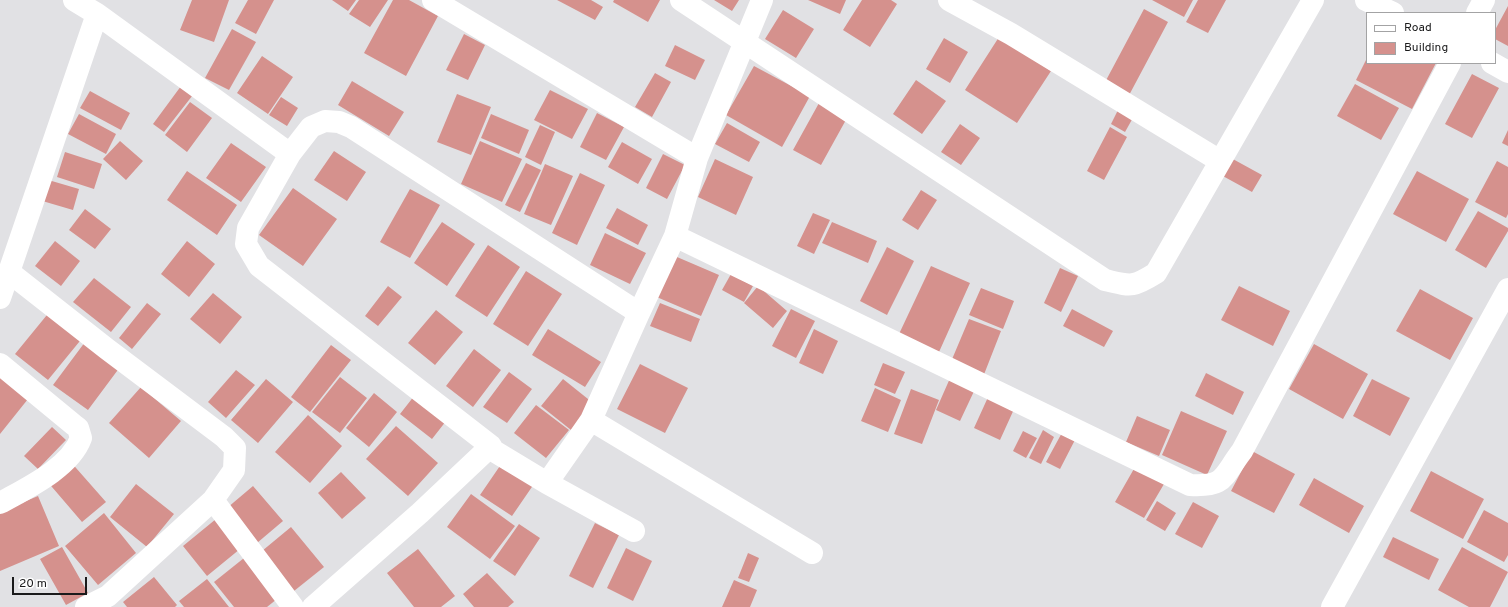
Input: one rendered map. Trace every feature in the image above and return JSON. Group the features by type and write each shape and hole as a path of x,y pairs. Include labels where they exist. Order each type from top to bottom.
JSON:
{"street":[{"path":"74,0 97,14 290,154"},
{"path":"433,0 697,158"},
{"path":"680,0 1105,280 1130,286 1156,273 1313,0"},
{"path":"547,483 591,420 675,236 697,158 762,0"},
{"path":"949,0 1011,34 1220,161"},
{"path":"1366,0 1391,12"},
{"path":"1478,12 1484,0"},
{"path":"0,298 97,14"},
{"path":"675,236 1190,485 1209,486 1221,481 1242,451 1449,64"},
{"path":"1494,64 1508,72"},
{"path":"489,448 491,446 259,266 246,244 248,228 290,154 311,126 325,121 339,122 351,127 639,313"},
{"path":"9,272 107,349 224,437 235,448 234,470 213,500 108,596 86,607"},
{"path":"1332,607 1508,289"},
{"path":"0,364 74,424 78,428 82,438 77,450 45,477 0,503"},
{"path":"591,420 812,553"},
{"path":"489,448 547,483 634,531"},
{"path":"313,607 420,513 489,448"},
{"path":"213,500 293,607"}],"building":[{"path":"192,0 229,0 214,42 180,30"},
{"path":"248,0 274,0 256,34 235,23"},
{"path":"332,0 356,0 348,11"},
{"path":"359,0 388,0 370,27 349,14"},
{"path":"393,0 409,0 438,16 406,76 364,53"},
{"path":"557,0 591,0 603,7 595,20"},
{"path":"614,0 660,0 648,22 613,2"},
{"path":"714,0 739,0 732,11"},
{"path":"808,0 846,0 840,14"},
{"path":"862,0 891,0 897,4 870,47 843,30"},
{"path":"1152,0 1193,0 1184,17"},
{"path":"1198,0 1226,0 1208,33 1186,22"},
{"path":"1508,6 1508,46 1496,40 1496,28"},
{"path":"1144,9 1168,22 1127,99 1103,86"},
{"path":"783,10 814,29 796,58 765,39"},
{"path":"232,29 256,42 229,90 205,78"},
{"path":"464,34 485,45 468,80 446,70"},
{"path":"999,37 1051,71 1017,123 965,90"},
{"path":"944,38 968,52 950,83 926,69"},
{"path":"675,45 705,60 695,80 665,66"},
{"path":"262,56 293,77 268,114 237,93"},
{"path":"1366,60 1366,64 1435,64 1412,109 1356,80"},
{"path":"754,66 810,96 782,147 726,115"},
{"path":"655,73 671,82 652,117 635,107"},
{"path":"1472,74 1499,88 1472,138 1445,124"},
{"path":"916,80 946,101 922,134 893,114"},
{"path":"352,81 404,112 389,136 338,105"},
{"path":"184,82 196,91 164,132 153,124"},
{"path":"1355,84 1399,108 1381,140 1337,116"},
{"path":"550,90 588,109 572,139 534,120"},
{"path":"90,91 130,113 121,130 80,108"},
{"path":"457,94 491,107 471,155 437,142"},
{"path":"281,97 298,108 287,126 269,115"},
{"path":"190,102 212,118 187,152 165,135"},
{"path":"819,103 847,118 821,165 793,150"},
{"path":"1119,108 1134,116 1125,132 1111,124"},
{"path":"597,113 624,127 606,160 580,147"},
{"path":"79,114 116,134 106,154 68,134"},
{"path":"491,114 529,130 519,154 481,138"},
{"path":"727,123 760,142 749,162 715,144"},
{"path":"960,124 980,138 961,165 941,152"},
{"path":"540,125 555,132 541,165 525,157"},
{"path":"1110,127 1127,137 1104,180 1087,171"},
{"path":"1508,130 1508,146 1502,143"},
{"path":"120,141 143,161 126,180 103,159"},
{"path":"480,141 522,159 502,202 461,184"},
{"path":"622,142 652,159 638,184 608,167"},
{"path":"231,143 266,167 241,202 206,178"},
{"path":"334,151 366,172 347,201 314,180"},
{"path":"65,152 102,164 94,189 57,177"},
{"path":"663,154 685,165 667,199 646,188"},
{"path":"1231,158 1262,175 1252,192 1221,175"},
{"path":"715,159 753,177 736,215 698,197"},
{"path":"1497,161 1508,167 1508,214 1506,218 1475,202"},
{"path":"526,163 541,170 520,212 505,205"},
{"path":"545,164 573,176 551,225 524,214"},
{"path":"187,171 237,205 217,235 167,200"},
{"path":"1417,171 1469,199 1446,242 1393,214"},
{"path":"580,173 605,185 577,245 552,233"},
{"path":"45,179 79,189 73,210 39,200"},
{"path":"293,188 337,219 303,266 259,235"},
{"path":"410,189 440,205 410,258 380,242"},
{"path":"921,190 937,200 918,230 902,220"},
{"path":"617,208 648,225 638,245 606,228"},
{"path":"85,209 111,229 95,249 69,230"},
{"path":"1478,211 1508,228 1508,231 1486,268 1455,250"},
{"path":"813,213 830,220 814,254 797,246"},
{"path":"442,222 475,244 447,286 414,263"},
{"path":"832,222 877,241 868,263 822,243"},
{"path":"605,233 646,253 630,284 590,265"},
{"path":"55,241 80,261 61,286 35,266"},
{"path":"187,241 215,264 189,297 161,274"},
{"path":"488,245 520,267 487,317 455,296"},
{"path":"887,247 914,261 887,315 860,301"},
{"path":"670,254 719,275 701,316 652,295"},
{"path":"931,266 970,283 939,352 899,334"},
{"path":"1060,268 1078,276 1061,312 1044,303"},
{"path":"526,271 562,294 528,346 493,324"},
{"path":"731,274 753,286 744,302 722,290"},
{"path":"94,278 131,307 111,332 73,302"},
{"path":"388,286 402,297 378,326 365,316"},
{"path":"758,286 787,311 773,328 744,303"},
{"path":"1239,286 1290,311 1273,346 1221,320"},
{"path":"981,288 1014,301 1003,329 969,315"},
{"path":"1420,289 1473,318 1450,360 1396,331"},
{"path":"213,293 242,317 220,344 190,319"},
{"path":"147,303 161,314 132,349 119,338"},
{"path":"660,303 700,319 691,342 650,326"},
{"path":"791,309 815,321 796,358 772,346"},
{"path":"1072,309 1113,331 1104,347 1063,326"},
{"path":"51,310 84,336 48,380 15,354"},
{"path":"436,310 463,332 435,365 408,343"},
{"path":"969,319 1001,331 983,377 950,364"},
{"path":"548,329 601,362 585,387 532,355"},
{"path":"814,329 838,341 823,374 799,363"},
{"path":"88,338 123,363 88,410 53,385"},
{"path":"1314,344 1368,374 1343,419 1289,389"},
{"path":"331,345 351,360 310,412 291,397"},
{"path":"474,349 501,370 473,407 446,386"},
{"path":"883,363 905,372 895,394 874,385"},
{"path":"640,364 688,388 665,433 617,409"},
{"path":"0,368 32,394 0,434"},
{"path":"236,370 255,385 226,418 208,402"},
{"path":"509,372 532,389 507,423 483,407"},
{"path":"1206,373 1244,392 1233,415 1195,396"},
{"path":"951,376 976,387 960,421 936,410"},
{"path":"340,377 367,398 340,433 312,412"},
{"path":"266,379 293,402 258,443 231,420"},
{"path":"563,379 593,403 571,430 541,406"},
{"path":"1372,379 1410,398 1390,436 1353,416"},
{"path":"141,387 181,421 149,458 109,423"},
{"path":"875,388 901,400 888,432 861,421"},
{"path":"911,389 939,400 922,444 894,434"},
{"path":"418,391 450,416 432,439 400,414"},
{"path":"374,393 397,412 369,447 346,428"},
{"path":"989,395 1015,407 1000,440 974,428"},
{"path":"536,405 569,430 546,458 514,433"},
{"path":"1181,411 1227,431 1207,475 1162,455"},
{"path":"308,415 342,446 310,483 275,452"},
{"path":"1137,416 1170,430 1159,456 1126,442"},
{"path":"396,426 438,463 408,496 366,459"},
{"path":"52,427 66,440 38,469 24,456"},
{"path":"1064,429 1077,436 1060,469 1046,462"},
{"path":"1043,430 1054,437 1041,464 1029,458"},
{"path":"1023,431 1037,438 1026,458 1013,451"},
{"path":"1252,451 1295,474 1274,513 1231,491"},
{"path":"69,460 106,502 82,522 46,480"},
{"path":"504,460 536,481 512,516 480,495"},
{"path":"1135,467 1164,484 1144,518 1115,502"},
{"path":"1431,471 1484,499 1463,539 1410,511"},
{"path":"341,472 366,498 342,519 318,493"},
{"path":"1314,478 1364,506 1349,533 1299,505"},
{"path":"136,484 174,514 147,547 110,517"},
{"path":"253,486 283,521 257,543 227,508"},
{"path":"471,494 515,526 490,559 447,527"},
{"path":"38,496 59,546 0,571 0,512"},
{"path":"1157,501 1176,513 1165,531 1146,520"},
{"path":"1193,502 1219,516 1202,548 1175,534"},
{"path":"1484,510 1508,523 1508,555 1504,562 1467,542"},
{"path":"104,513 136,553 98,585 65,546"},
{"path":"216,519 240,549 207,576 183,546"},
{"path":"595,523 619,535 593,588 569,576"},
{"path":"519,524 540,538 515,576 493,561"},
{"path":"291,527 324,567 294,591 262,551"},
{"path":"1393,537 1439,559 1429,580 1383,557"},
{"path":"62,547 88,593 66,605 40,559"},
{"path":"1462,547 1508,572 1490,607 1469,607 1438,590"},
{"path":"626,548 652,561 633,601 607,588"},
{"path":"418,549 455,596 441,607 414,607 387,573"},
{"path":"748,553 759,558 749,582 738,578"},
{"path":"244,558 277,599 267,607 234,607 214,582"},
{"path":"487,573 514,602 508,607 474,607 463,594"},
{"path":"154,577 177,605 175,607 127,607 123,602"},
{"path":"207,579 229,607 184,607 179,601"},
{"path":"734,580 757,590 750,607 722,607"}]}
